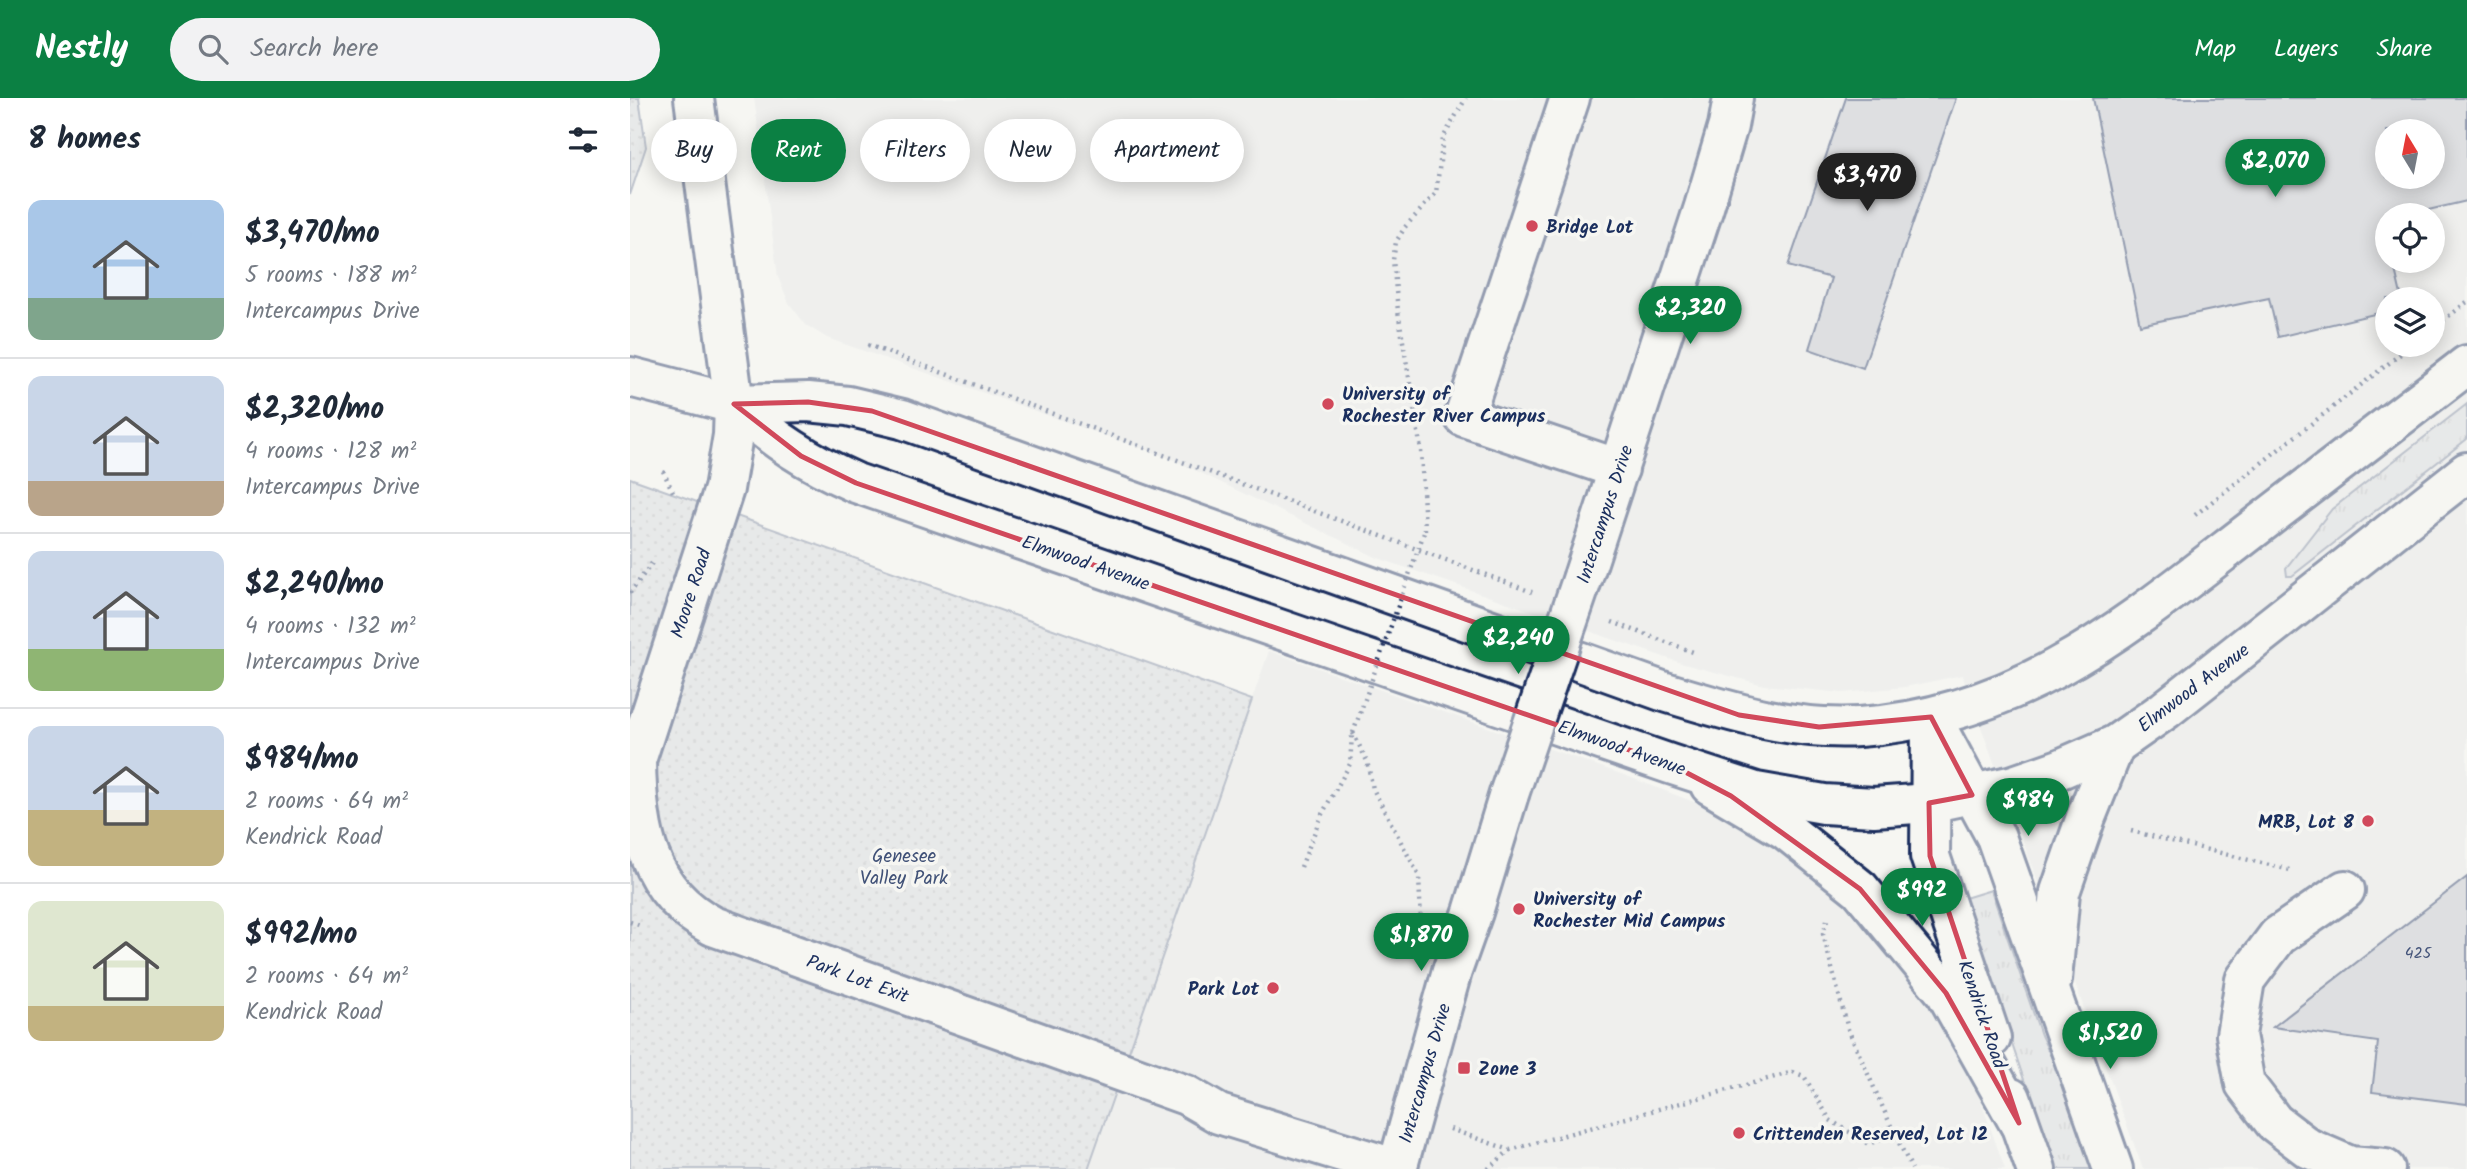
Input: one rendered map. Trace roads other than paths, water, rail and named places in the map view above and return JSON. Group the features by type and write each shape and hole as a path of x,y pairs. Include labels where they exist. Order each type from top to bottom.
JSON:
{"main road":[{"name":"Moore Road","path":"633,770 724,489 732,444 734,404 694,98"},
{"path":"1570,98 1464,417 1619,468"},
{"name":"Intercampus Drive","path":"1397,1169 1452,971 1474,912 1509,794 1704,207 1728,126 1733,98"},
{"name":"Elmwood Avenue","path":"630,377 734,404 808,402 848,406 902,419 1662,691 1739,715 1783,723 1858,727 1931,717 1974,706 2045,675 2106,640 2467,365"},
{"name":"Elmwood Avenue","path":"734,404 782,444 828,471 856,483 1670,765 1756,792 1824,804 1874,807 1929,803 2014,786 2115,745 2165,710 2467,472"},
{"path":"1931,717 1996,837 2113,1169"},
{"name":"Kendrick Road","path":"1931,717 1930,856 2036,1169"},
{"path":"2051,992 2060,892 2115,745"},
{"path":"1670,765 1731,796 1786,830 1860,889 1946,993 2019,1123"},
{"name":"Park Lot Exit","path":"633,770 639,825 659,878 676,901 694,916 713,926 1186,1095 1219,1114 1397,1169"},
{"path":"2344,890 2278,936 2245,981 2236,1035 2245,1084 2274,1122 2308,1148 2350,1166 2385,1169"}],"place":[{"name":"Bridge Lot","path":"1532,226"},
{"name":"University of Rochester River Campus","path":"1328,404"},
{"name":"MRB, Lot 8","path":"2368,821"},
{"name":"University of Rochester Mid Campus","path":"1519,909"},
{"name":"Park Lot","path":"1273,988"},
{"name":"Zone 3","path":"1464,1068"},
{"name":"Crittenden Reserved, Lot 12","path":"1739,1133"}],"park label":[{"name":"Genesee Valley Park","path":"904,866"}]}
